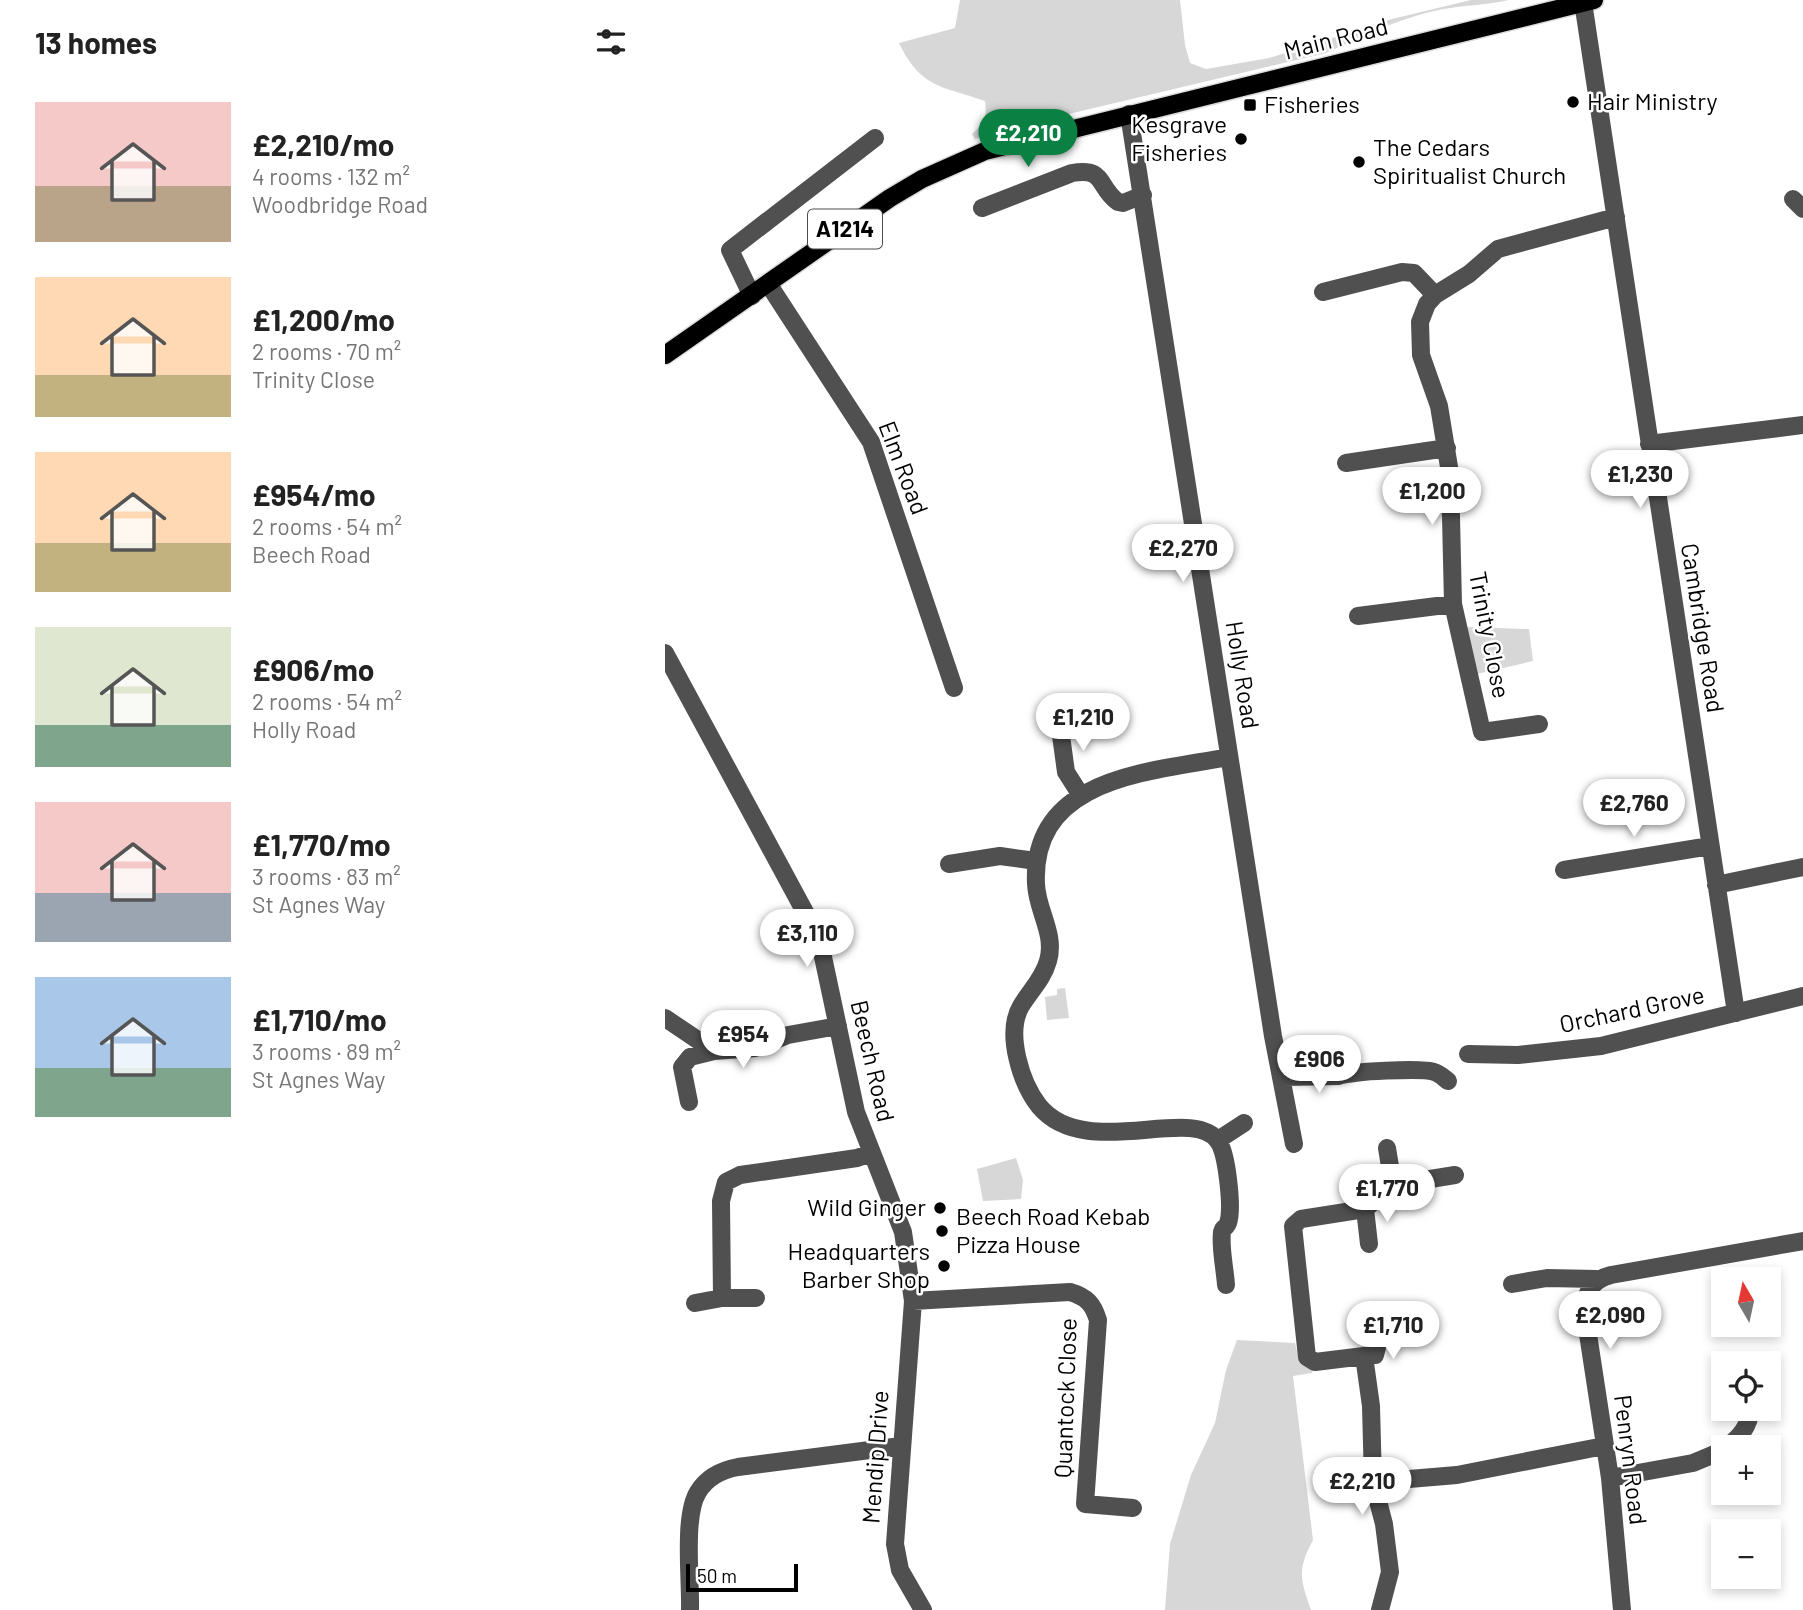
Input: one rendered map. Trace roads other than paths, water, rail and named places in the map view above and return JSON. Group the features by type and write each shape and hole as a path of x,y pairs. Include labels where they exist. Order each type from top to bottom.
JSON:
{"main road":[{"name":"Main Road","path":"1129,114 1589,1"},
{"name":"A1214","path":"666,353 769,285 869,212 946,167 1029,138 1129,114"}],"street":[{"name":"Cambridge Road","path":"1589,1 1616,218 1736,1013"},
{"name":"Holly Road","path":"1129,114 1229,757 1283,1077 1284,1103 1288,1108 1294,1144"},
{"path":"752,296 730,250 875,138"},
{"path":"982,208 1086,170 1096,174 1118,202 1123,204 1143,195"},
{"name":"Trinity Close","path":"1539,724 1482,732 1453,604 1451,487 1447,448 1439,406 1419,339 1420,322 1427,304 1435,295 1508,244 1616,218"},
{"path":"1322,292 1402,272 1414,273 1435,295"},
{"name":"Elm Road","path":"769,285 871,442 954,688"},
{"path":"1649,444 1803,425"},
{"path":"1346,463 1447,448"},
{"path":"1358,616 1453,604"},
{"name":"Beech Road","path":"665,653 811,922 824,956 856,1112 903,1232 913,1301"},
{"path":"1059,721 1066,772 1080,794"},
{"path":"1226,1285 1222,1231 1228,1223 1228,1187 1225,1155 1217,1140 1203,1130 1148,1128 1085,1132 1054,1120 1033,1097 1022,1071 1015,1034 1017,1016 1044,973 1049,956 1049,938 1037,893 1037,861 1048,829 1080,794 1114,780 1229,757"},
{"path":"1564,870 1710,846"},
{"path":"949,864 1000,856 1037,861"},
{"path":"1716,885 1803,867"},
{"name":"Orchard Grove","path":"1468,1054 1518,1055 1601,1046 1803,996"},
{"path":"665,1018 714,1051"},
{"path":"689,1101 682,1068 690,1057 714,1051 755,1048 788,1035 838,1026"},
{"path":"1283,1077 1339,1076 1346,1072 1433,1071 1448,1081"},
{"path":"1217,1140 1244,1123"},
{"path":"1388,1148 1393,1185"},
{"path":"722,1298 720,1202 726,1182 740,1175 857,1158 871,1153"},
{"path":"1403,1324 1378,1343 1375,1354 1315,1362 1307,1357 1293,1226 1301,1219 1365,1209 1393,1185 1455,1175"},
{"path":"1365,1209 1369,1244"},
{"path":"1512,1284 1546,1278 1597,1279 1803,1241"},
{"name":"Penryn Road","path":"1597,1279 1587,1293 1584,1308 1610,1478 1622,1610"},
{"name":"Quantock Close","path":"913,1301 1070,1292 1084,1296 1093,1306 1098,1320 1085,1504 1133,1508"},
{"path":"695,1303 722,1298 756,1298"},
{"name":"Mendip Drive","path":"913,1301 895,1544 900,1570 923,1610"},
{"path":"1363,1356 1371,1406 1373,1482 1387,1544 1390,1572 1380,1610"},
{"path":"690,1610 691,1513 697,1493 708,1479 723,1470 738,1467 901,1446"},
{"path":"1373,1482 1457,1475 1604,1446"},
{"path":"1610,1478 1693,1463 1711,1455"}],"place":[{"name":"Hair Ministry","path":"1573,102"},
{"name":"Fisheries","path":"1250,105"},
{"name":"Kesgrave Fisheries","path":"1241,139"},
{"name":"The Cedars Spiritualist Church","path":"1359,162"},
{"name":"Wild Ginger","path":"940,1208"},
{"name":"Beech Road Kebab Pizza House","path":"942,1231"},
{"name":"Headquarters Barber Shop","path":"944,1266"}]}
